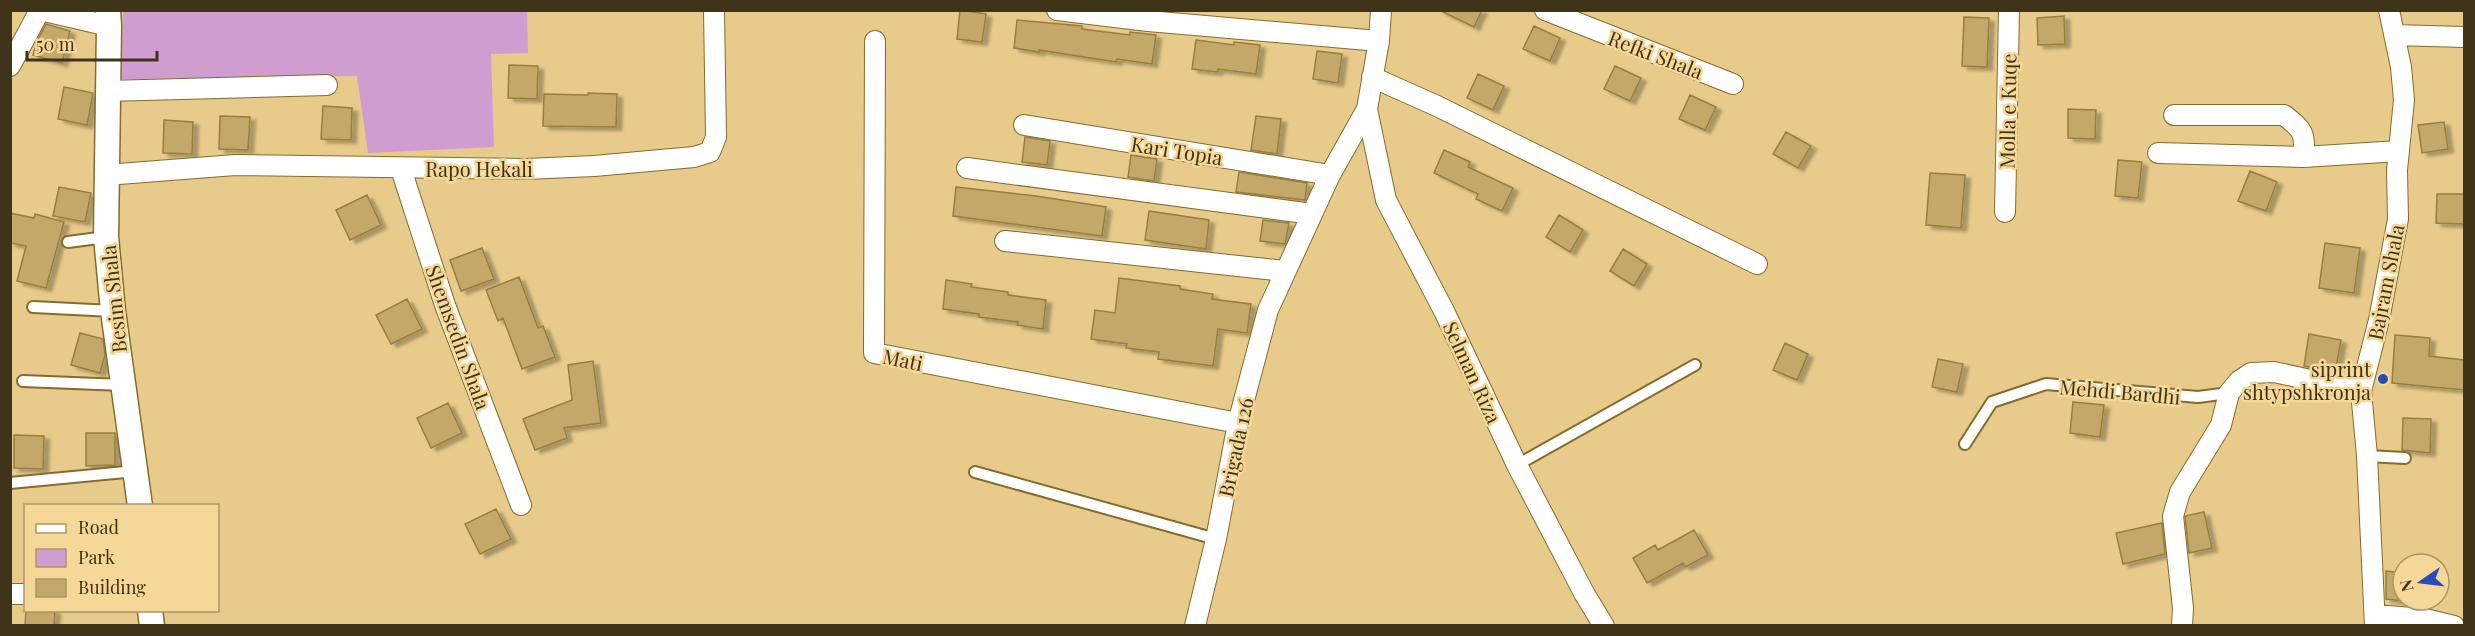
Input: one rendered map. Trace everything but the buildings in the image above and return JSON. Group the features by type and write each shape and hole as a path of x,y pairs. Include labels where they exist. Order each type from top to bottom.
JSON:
{"street":[{"path":"10,66 40,10 109,18"},
{"name":"Rapo Hekali","path":"106,175 235,165 526,169 594,166 694,157 710,152 716,138 714,10"},
{"path":"1057,10 1149,21 1378,41"},
{"path":"1367,109 1381,10"},
{"name":"Refki Shala","path":"1545,10 1733,84"},
{"name":"Molla e Kuqe","path":"2005,212 2009,10"},
{"name":"Bajram Shala","path":"2375,620 2367,456 2361,391 2379,320 2398,219 2397,170 2404,100 2401,67 2389,10"},
{"name":"Besim Shala","path":"109,18 106,237 113,311 140,504"},
{"path":"2394,35 2464,37"},
{"name":"Mati","path":"875,41 874,353 1238,423"},
{"path":"1372,77 1437,106 1757,264"},
{"path":"107,91 327,85"},
{"name":"Brigada 126","path":"1195,626 1216,539 1238,423 1268,309 1330,175 1367,109"},
{"name":"Selman Riza","path":"1367,109 1386,200 1444,311 1517,465 1584,593 1604,626"},
{"path":"2174,115 2284,115 2298,126 2305,138 2303,157"},
{"name":"Kari Topia","path":"1024,124 1330,175"},
{"path":"2158,153 2303,157 2399,150"},
{"path":"967,168 1312,214"},
{"name":"Shemsedin Shala","path":"401,169 446,305 521,505"},
{"path":"1005,241 1285,271"},
{"path":"2182,626 2183,608 2173,516 2180,492 2221,424 2229,393 2239,381 2251,373 2274,372 2361,391"},
{"path":"2375,620 2425,619 2454,626"}],"lane":[{"path":"68,242 106,237"},
{"path":"33,307 113,311"},
{"path":"1517,465 1695,365"},
{"path":"24,381 123,385"},
{"name":"Mehdi Bardhi","path":"1965,444 1992,402 2046,384 2198,397 2229,393"},
{"path":"2367,456 2404,458"},
{"path":"10,483 136,471"},
{"path":"975,472 1216,539"}],"green space":[{"path":"123,11 527,11 528,53 491,54 494,147 368,153 357,76 122,79"}],"place":[{"name":"siprint shtypshkronja","path":"2383,379"}]}
